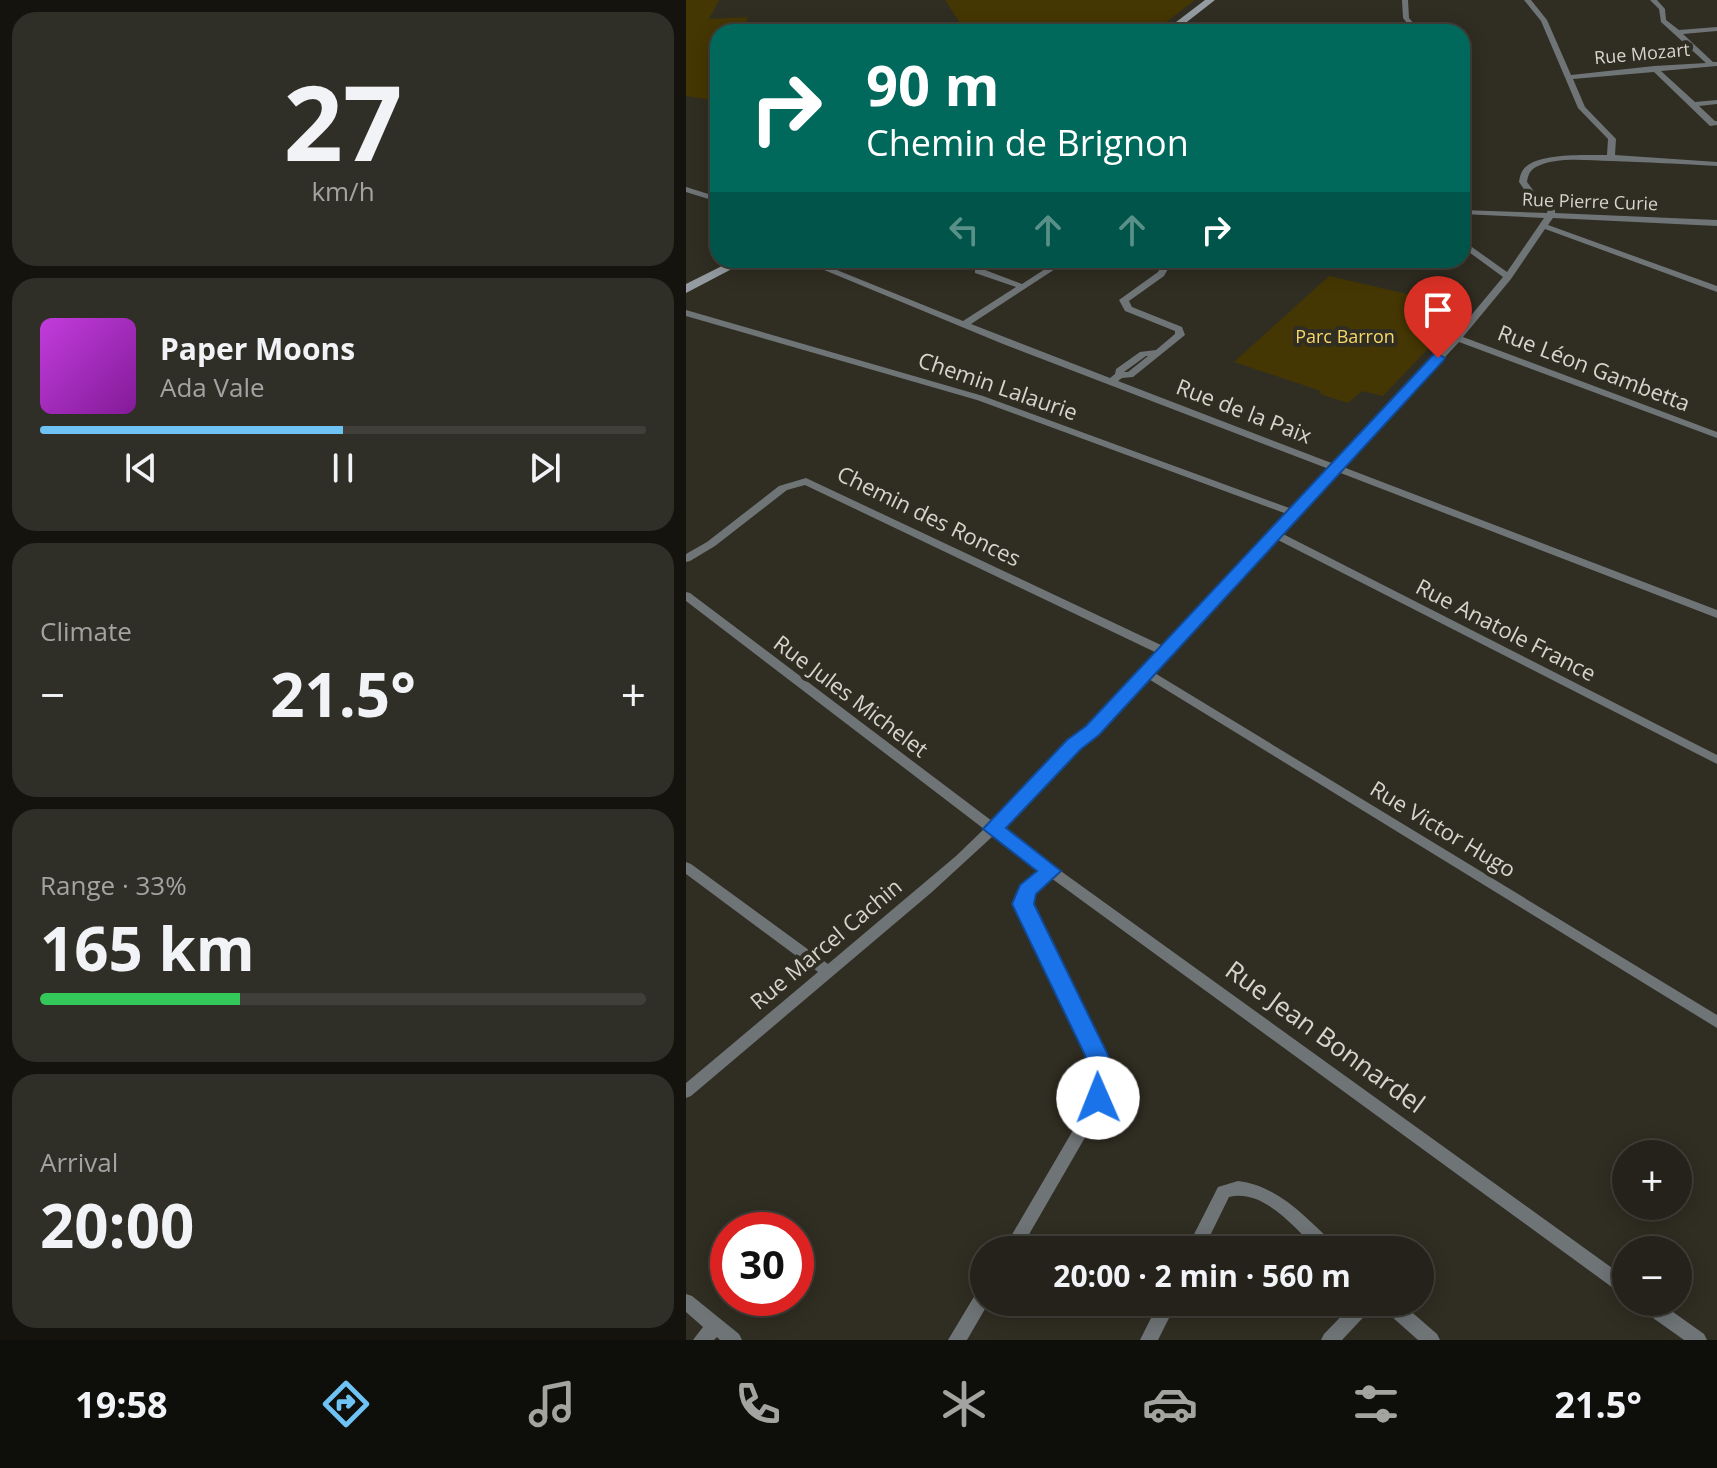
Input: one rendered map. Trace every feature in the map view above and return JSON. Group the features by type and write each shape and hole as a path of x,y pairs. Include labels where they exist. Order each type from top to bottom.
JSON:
{"street":[{"path":"1179,24 1211,0"},
{"path":"1405,0 1406,18 1411,24"},
{"path":"1527,0 1544,20 1582,108 1612,139 1611,159"},
{"path":"1653,0 1662,9 1663,21 1711,62"},
{"path":"1677,32 1717,29"},
{"name":"Rue Mozart","path":"1569,77 1711,62 1717,56"},
{"path":"1654,68 1713,124 1717,123"},
{"path":"1693,104 1717,102"},
{"path":"1717,164 1611,159 1549,161 1534,165 1522,178 1525,187 1552,208 1547,221 1717,289"},
{"path":"686,189 710,197"},
{"name":"Rue Pierre Curie","path":"1470,213 1547,221 1717,223"},
{"name":"Rue Marcel Cachin","path":"686,1092 993,829 1147,673 1457,338 1508,277 1547,221"},
{"path":"1470,249 1508,277"},
{"path":"686,289 727,268"},
{"name":"Rue de la Paix","path":"824,268 1717,614"},
{"path":"983,268 978,271 1023,287"},
{"path":"965,324 1053,268"},
{"path":"1116,379 1130,375 1155,357 1154,352 1180,335 1179,329 1128,309 1124,300 1161,274 1164,268"},
{"name":"Chemin Lalaurie","path":"686,313 980,398 1293,513"},
{"name":"Rue Léon Gambetta","path":"1457,338 1717,435"},
{"name":"Chemin des Ronces","path":"686,559 711,544 783,488 806,481 1166,652"},
{"name":"Rue Anatole France","path":"1276,535 1717,760"},
{"name":"Rue Jules Michelet","path":"686,595 993,829"},
{"name":"Rue Victor Hugo","path":"1147,673 1717,1022"},
{"name":"Rue Jean Bonnardel","path":"993,829 1612,1278"},
{"path":"686,867 827,971"},
{"path":"1019,1236 1093,1110 1100,1087 1100,1065 1092,1045 1023,904 1027,890 1051,871"},
{"path":"1201,1236 1224,1192 1244,1188 1271,1198 1313,1236"},
{"path":"686,1302 733,1340"},
{"path":"957,1340 971,1316"},
{"path":"1149,1340 1161,1316"},
{"path":"1330,1340 1353,1316"},
{"path":"1404,1316 1431,1340"},
{"path":"1665,1316 1698,1340"},
{"path":"702,1340 716,1326"}],"green space":[{"path":"686,0 719,0 709,19 748,17 745,24 710,24 710,100 686,96"},
{"path":"945,0 1195,0 1164,24 955,24 959,21"},
{"name":"Parc Barron","path":"1329,276 1429,299 1438,307 1462,313 1383,396 1362,391 1348,403 1234,362"}],"route":[{"path":"1098,1098 1101,1078 1097,1055 1023,904 1027,890 1051,871 993,829 1092,730 1438,358"}]}
